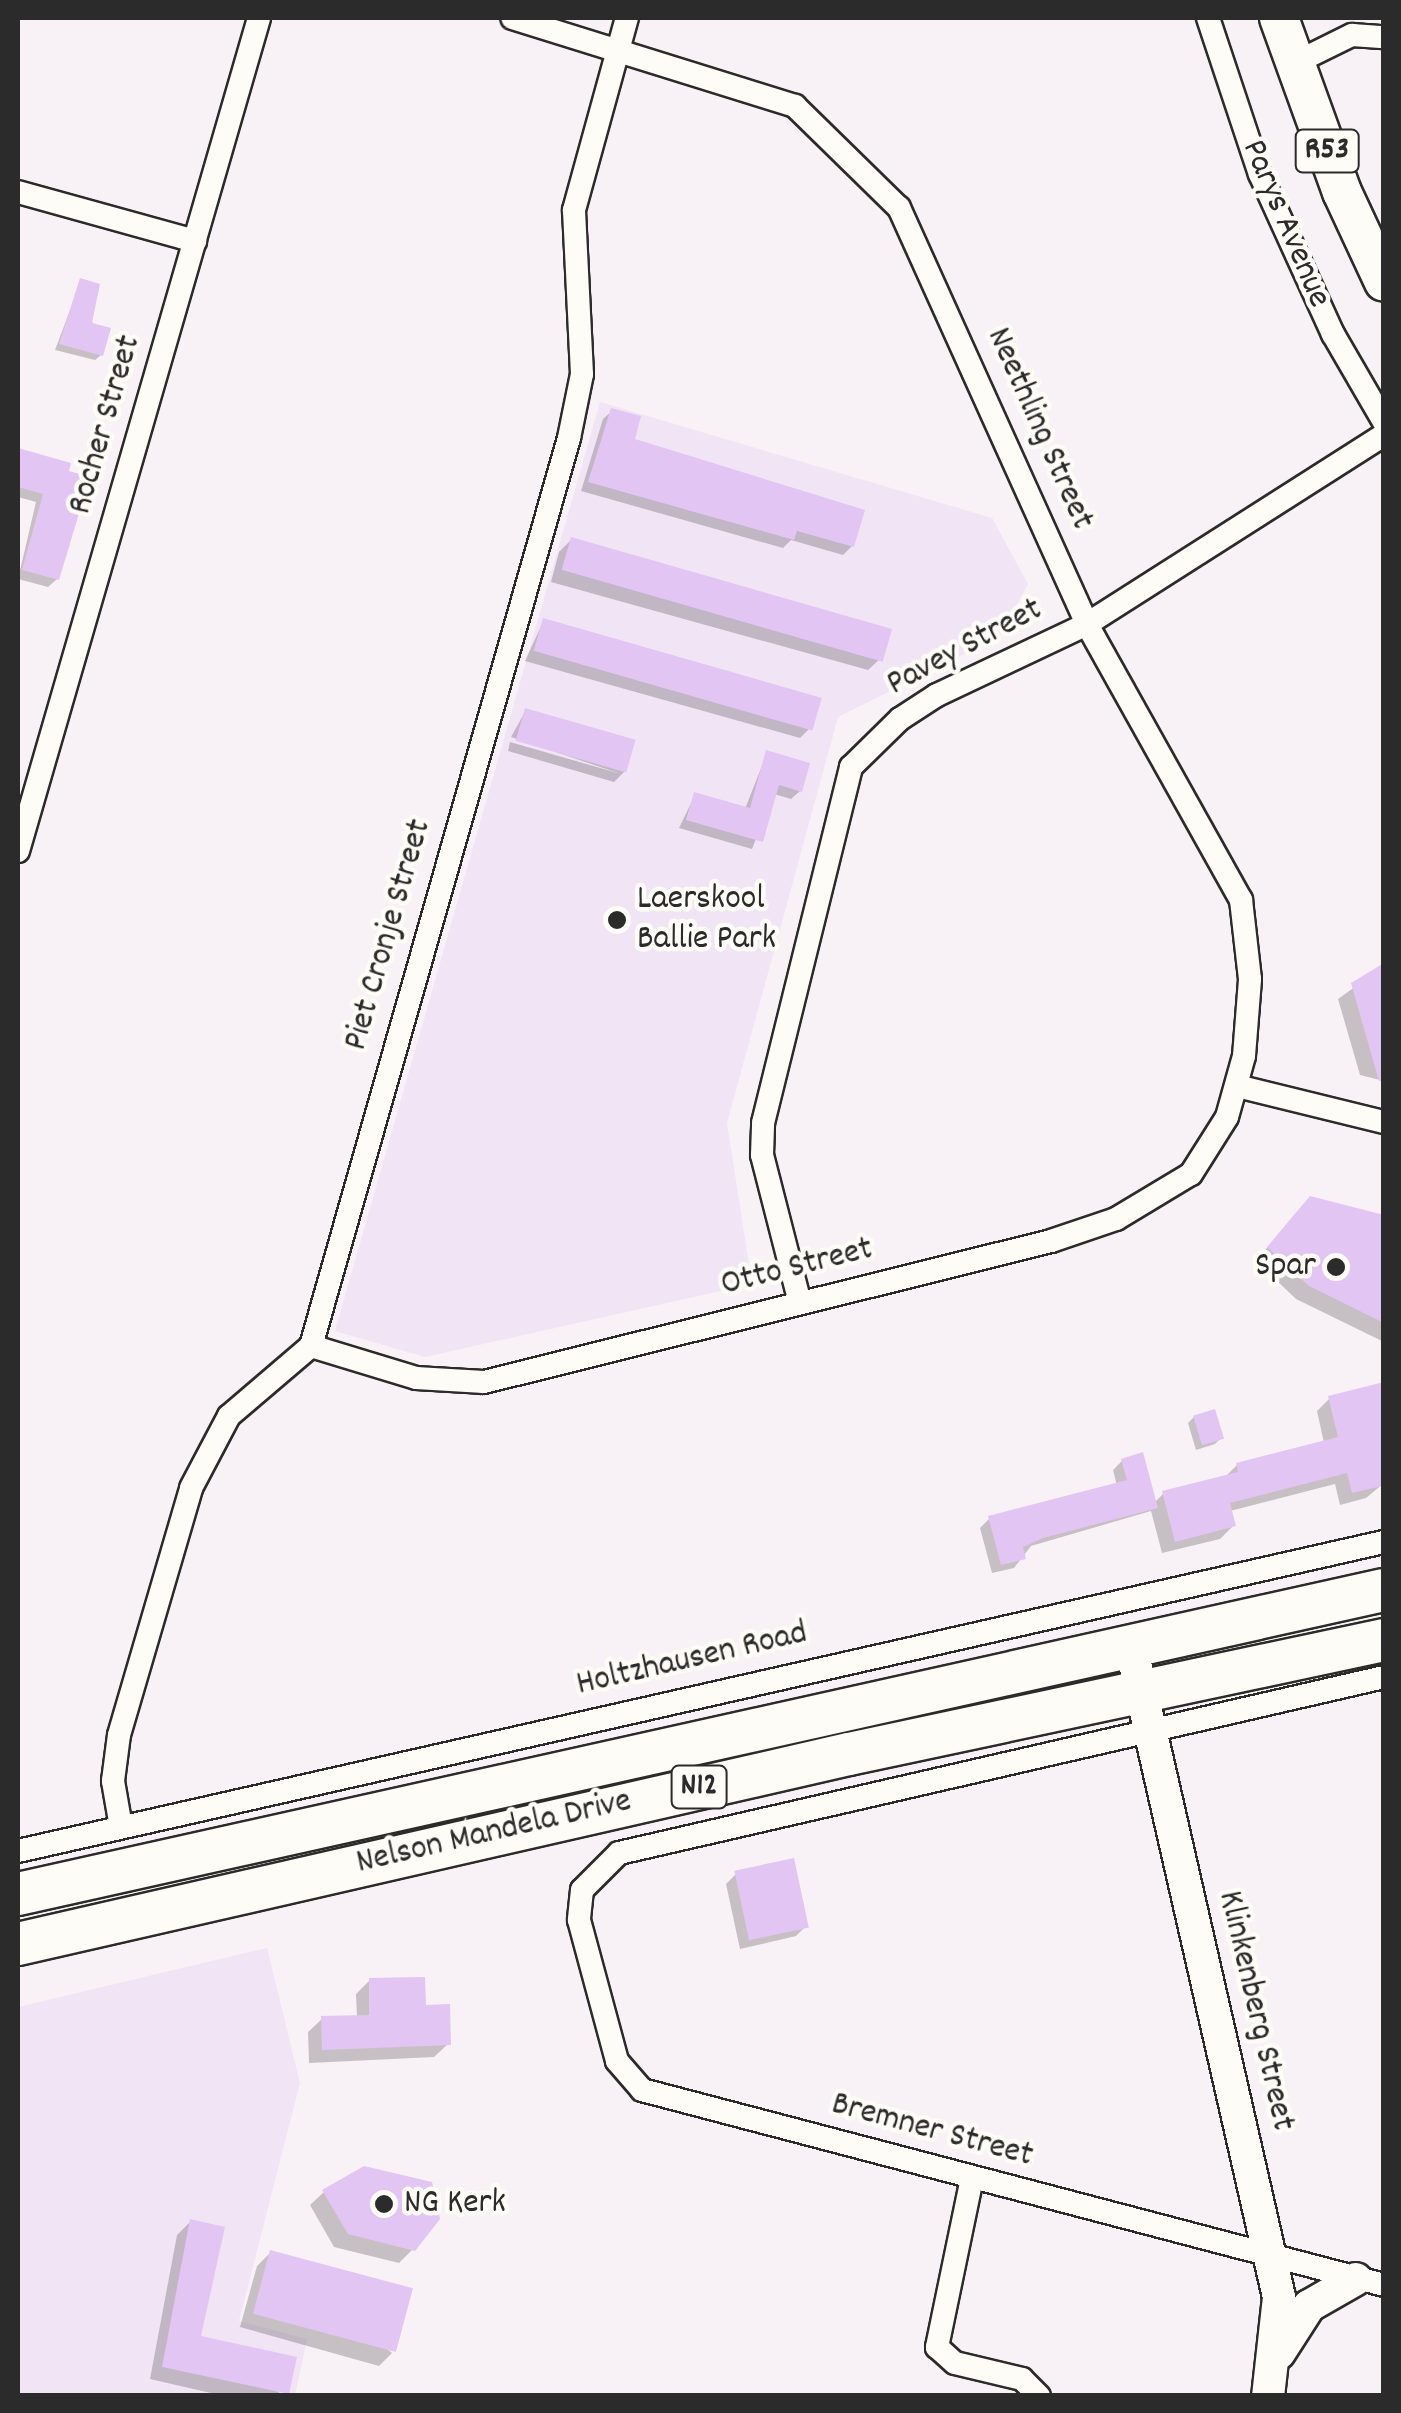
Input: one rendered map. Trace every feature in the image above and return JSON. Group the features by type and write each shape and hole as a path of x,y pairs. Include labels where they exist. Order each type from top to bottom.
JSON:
{"highway":[{"name":"Nelson Mandela Drive","path":"18,1894 1384,1590"},
{"name":"Nelson Mandela Drive","path":"18,1944 1384,1640"}],"main road":[{"name":"Parys Avenue","path":"1279,18 1384,282"}],"street":[{"name":"Rocher Street","path":"18,850 259,18"},
{"name":"Neethling Street","path":"512,18 795,106 899,208 1087,624 1242,900 1250,979 1237,1086"},
{"name":"Piet Cronje Street","path":"312,1346 573,424 582,374 574,210 626,18"},
{"name":"Parys Avenue","path":"1208,18 1260,174 1333,334 1384,422"},
{"path":"1295,63 1352,35 1384,36"},
{"path":"18,192 195,241"},
{"name":"Pavey Street","path":"800,1304 762,1156 762,1123 850,766 900,719 937,695 1087,624 1384,435"},
{"path":"1237,1086 1384,1122"},
{"name":"Otto Street","path":"312,1346 416,1378 484,1382 1116,1220 1191,1174 1214,1142 1237,1086"},
{"path":"122,1826 114,1781 119,1735 191,1488 230,1416 312,1346"},
{"name":"Holtzhausen Road","path":"18,1850 1384,1542"},
{"name":"Klinkenberg Street","path":"1131,1646 1279,2297 1276,2360 1268,2396"},
{"path":"1152,1734 1384,1678"},
{"name":"Bremner Street","path":"1152,1734 619,1852 582,1890 579,1920 617,2061 642,2090 1370,2282"},
{"path":"972,2178 936,2346 955,2363 1022,2380 1039,2396"},
{"path":"1276,2360 1309,2306 1370,2282"}],"shaded area":[{"name":"Laerskool Ballie Park","path":"600,402 992,518 1028,584 999,637 838,717 727,1123 752,1284 425,1357 335,1331"},
{"path":"267,1948 300,2083 239,2321 307,2339 295,2395 18,2395 18,2007"}],"building":[{"path":"80,278 100,284 92,323 111,328 103,356 59,344"},
{"path":"611,408 641,416 635,439 865,510 854,547 797,531 794,540 588,482"},
{"path":"18,448 71,463 69,471 90,477 59,580 22,570 43,494 18,487"},
{"path":"571,537 892,629 883,662 562,570"},
{"path":"543,618 822,698 812,731 534,651"},
{"path":"525,708 636,740 626,772 516,741"},
{"path":"766,750 810,763 802,792 779,785 763,842 686,820 694,792 750,808"},
{"path":"1384,963 1384,1080 1379,1081 1351,983"},
{"name":"Spar","path":"1310,1196 1384,1215 1384,1323 1309,1286 1267,1247"},
{"path":"1384,1382 1382,1486 1352,1493 1347,1473 1230,1503 1236,1526 1175,1542 1162,1491 1238,1472 1236,1463 1338,1437 1328,1396"},
{"path":"1215,1409 1224,1439 1202,1445 1193,1416"},
{"path":"1143,1452 1158,1508 1043,1538 1023,1547 1026,1559 1001,1565 988,1516 1127,1480 1121,1459"},
{"path":"794,1858 809,1927 749,1940 734,1871"},
{"path":"425,1977 426,2005 450,2004 451,2045 322,2050 321,2016 369,2015 369,1978"},
{"name":"NG Kerk","path":"364,2166 432,2182 440,2219 415,2251 348,2234 322,2190"},
{"path":"190,2219 225,2227 201,2336 297,2357 289,2394 162,2367"},
{"path":"270,2250 413,2288 396,2352 253,2314"}],"place":[{"name":"Laerskool Ballie Park","path":"617,920"},
{"name":"Spar","path":"1336,1267"},
{"name":"NG Kerk","path":"384,2204"}]}
